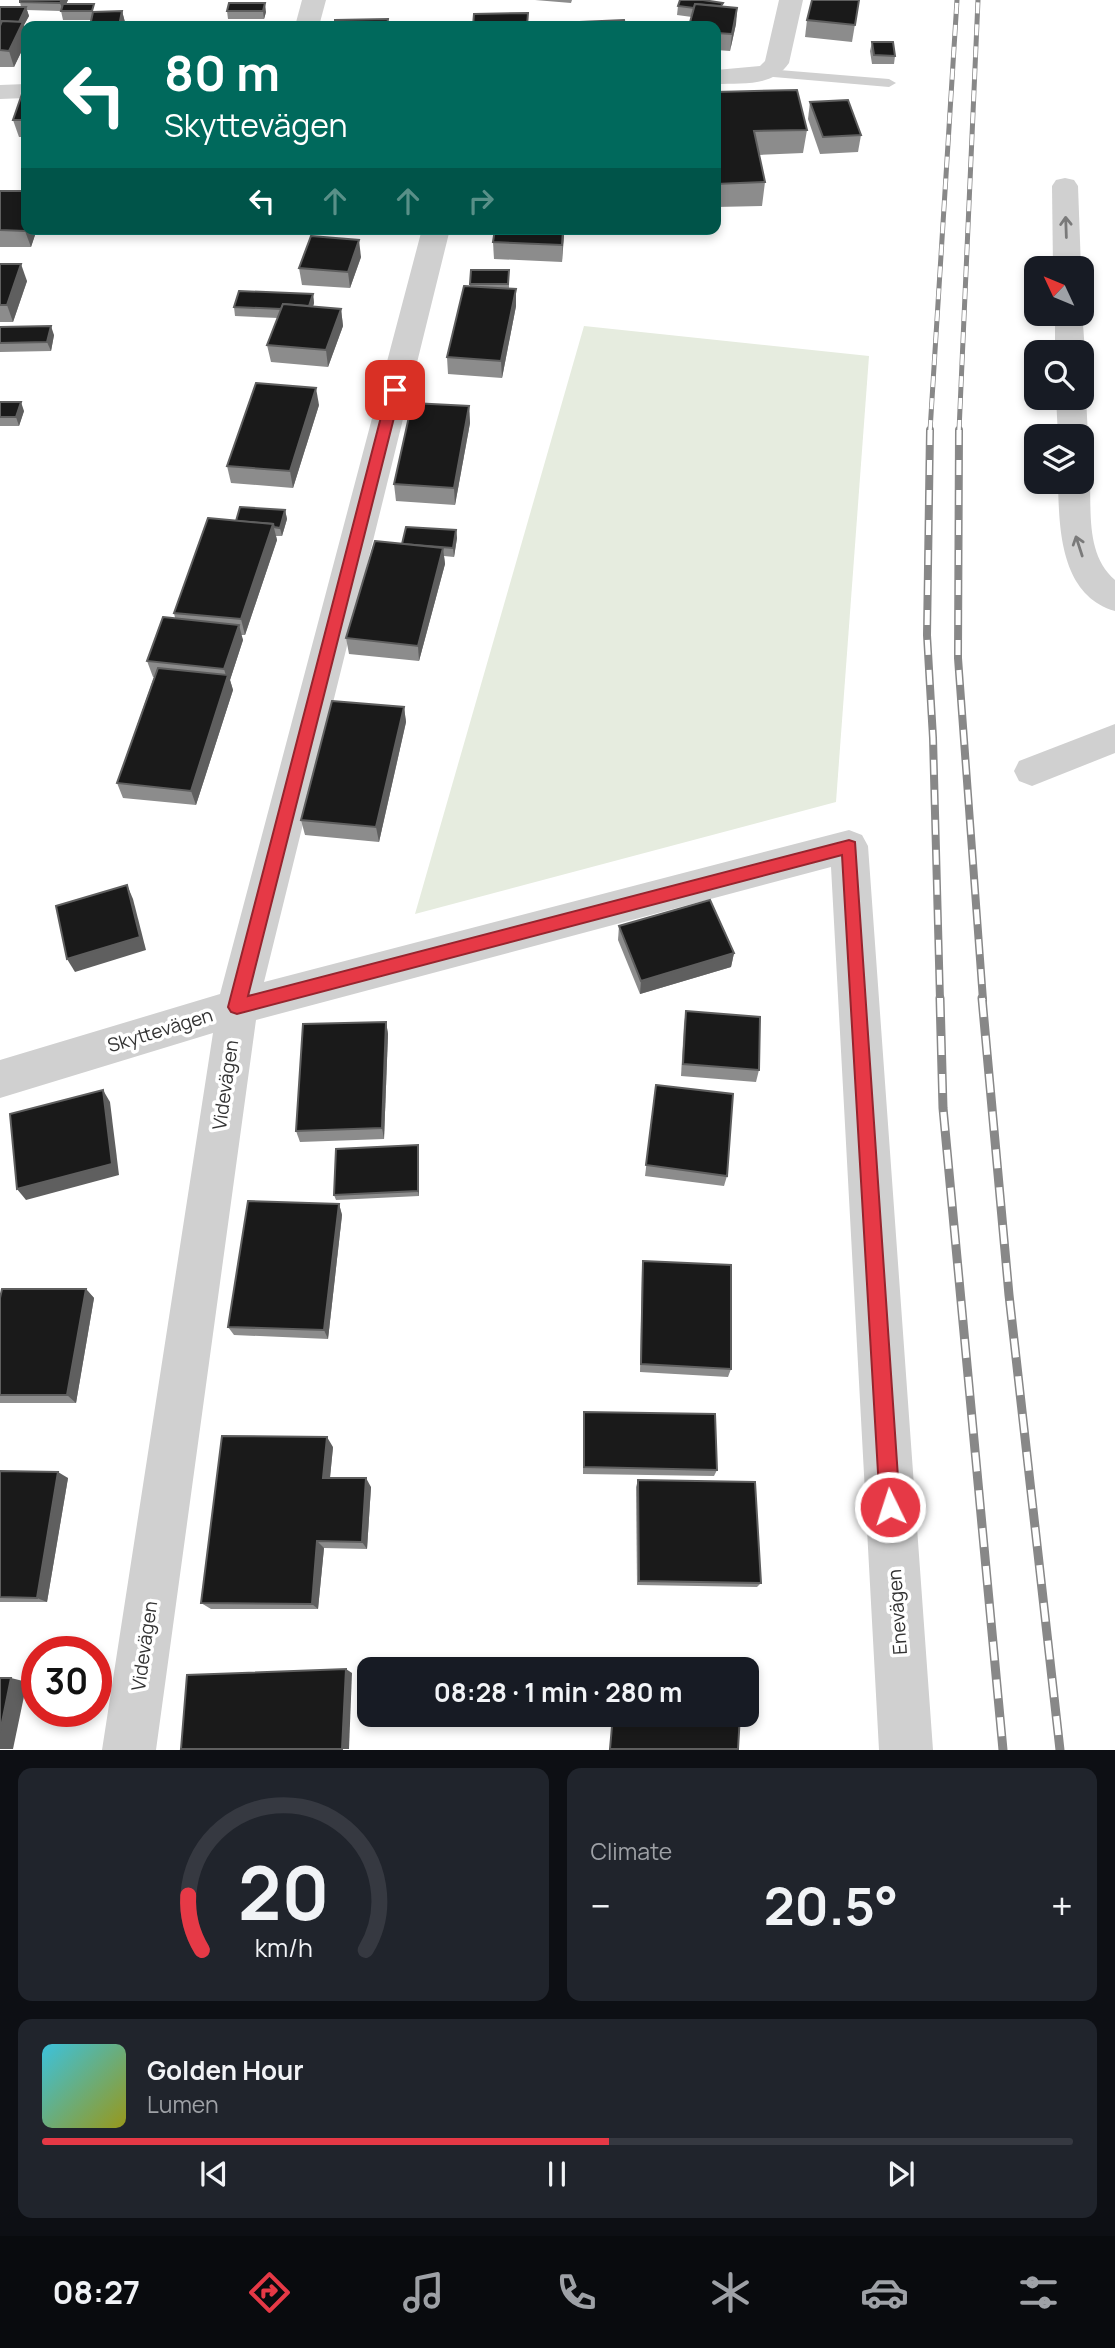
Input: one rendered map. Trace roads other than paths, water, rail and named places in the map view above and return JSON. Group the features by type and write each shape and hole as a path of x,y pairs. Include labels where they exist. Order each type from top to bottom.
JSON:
{"street":[{"path":"308,21 314,0"},
{"path":"721,77 767,73 777,63 792,0"},
{"path":"0,92 21,91"},
{"path":"1065,186 1068,256"},
{"name":"Videvägen","path":"129,1749 237,1007 434,235"},
{"path":"1074,494 1076,539 1091,578 1115,599"},
{"path":"1032,771 1115,738"},
{"name":"Skyttevägen","path":"0,1079 237,1007 849,846"},
{"name":"Enevägen","path":"849,846 906,1749"}],"lane":[{"path":"767,73 889,83"}],"railway":[{"path":"930,431 957,0"},
{"path":"959,431 978,0"},
{"path":"930,430 927,635 933,738 940,1000"},
{"path":"959,430 958,658 983,1000"},
{"path":"940,998 943,1108 1003,1750"},
{"path":"982,998 1009,1295 1060,1750"}]}
